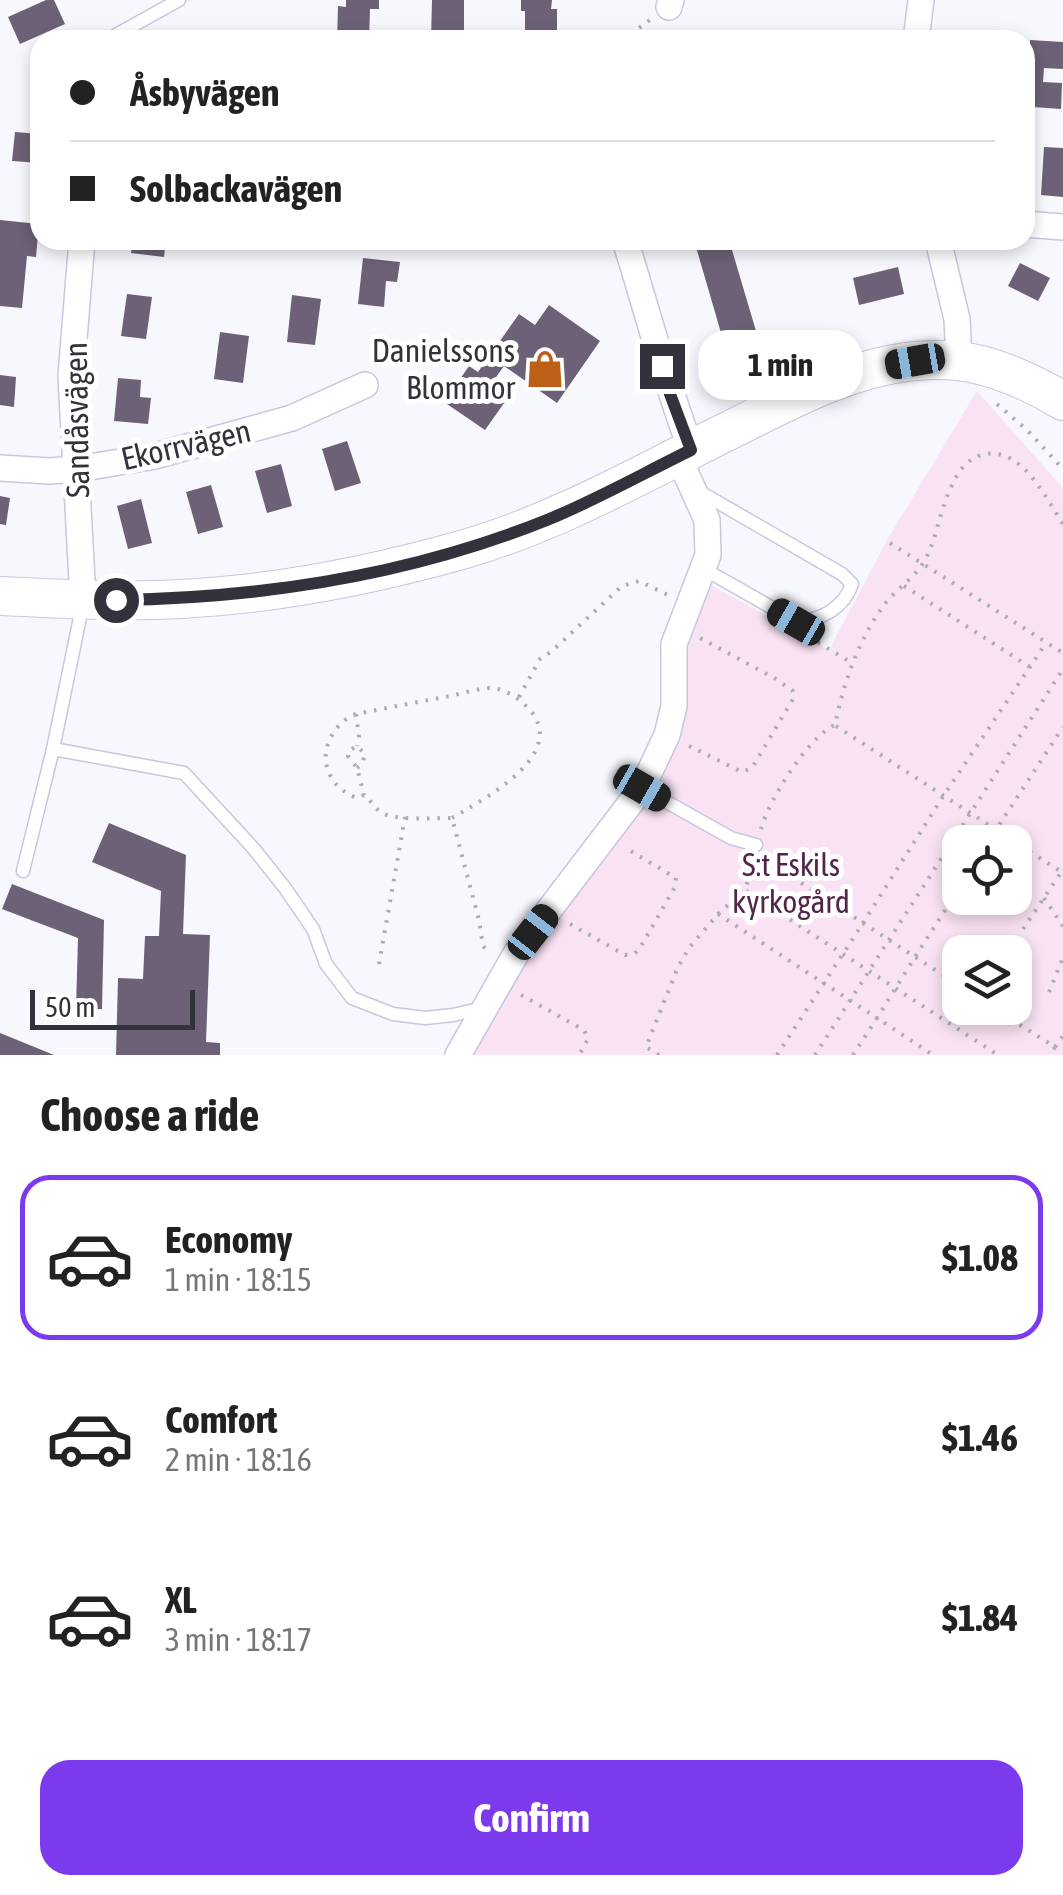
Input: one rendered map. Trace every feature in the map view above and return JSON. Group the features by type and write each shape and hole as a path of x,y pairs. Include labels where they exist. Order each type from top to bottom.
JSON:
{"street":[{"path":"917,30 921,0"},
{"path":"1035,225 1063,227"},
{"name":"Sandåsvägen","path":"81,250 72,376 83,600"},
{"path":"458,1055 503,975 642,788 667,735 674,706 674,644 708,555 707,520 687,465 628,250"},
{"path":"940,250 957,319 976,366"},
{"path":"0,596 83,600 182,598 268,591 367,575 470,548 687,465 812,390 866,370 915,361 976,366 1039,386 1063,400"},
{"name":"Ekorrvägen","path":"0,468 78,469 156,456 292,418 365,385"}],"lane":[{"path":"123,30 179,0"},
{"path":"687,465 852,584 847,599 835,608 814,621 796,622 704,569"},
{"path":"23,871 83,600"},
{"path":"53,749 184,773 285,888 312,930 326,964 352,998 393,1014 425,1018 483,1008"},
{"path":"642,788 731,838 756,845"}],"path":[{"path":"635,30 670,4"},
{"path":"976,366 986,393 1063,469"},
{"path":"835,725 852,663 869,627 886,602 923,564 956,478 972,458 1003,454 1017,462 1063,524"},
{"path":"890,543 1063,653"},
{"path":"518,698 540,659 622,586 639,581 792,691 794,699 752,768 742,772 667,735"},
{"path":"902,585 1030,667"},
{"path":"796,622 795,629 852,663"},
{"path":"778,1055 1046,642"},
{"path":"815,1055 1063,668"},
{"path":"356,714 359,738 348,760 357,768 364,795 378,811 405,817 452,818 486,798 522,769 539,748 540,738 535,716 518,698 489,688 356,714 352,715 330,737 325,752 326,768 333,782 347,794 357,798 364,795"},
{"path":"835,725 991,825"},
{"path":"756,845 764,818 782,786 824,730 835,725"},
{"path":"1000,825 1063,727"},
{"path":"357,746 365,754 357,768"},
{"path":"378,964 405,817"},
{"path":"452,818 483,946 503,975 584,1030 588,1039 579,1055"},
{"path":"548,912 626,955 640,948 675,888 676,878 606,836"},
{"path":"1023,930 1063,871 1032,851"},
{"path":"640,1055 678,966 718,914 745,890 756,854 942,974"},
{"path":"745,890 998,1055"},
{"path":"1044,898 1063,926"},
{"path":"718,914 933,1055"},
{"path":"853,1055 942,914"},
{"path":"1049,992 1063,958"},
{"path":"1020,1025 1056,1048"},
{"path":"1050,1055 1063,1036"},
{"path":"646,1047 658,1055"}],"green space":[{"name":"S:t Eskils kyrkogård","path":"977,391 1063,488 1063,1055 467,1055 521,957 648,792 681,659 707,583 829,650 887,540"}],"building":[{"path":"54,0 65,24 52,30 30,30 30,40 20,44 8,17"},
{"path":"346,0 379,0 379,9 370,9 369,30 337,30 338,6 346,7"},
{"path":"432,0 464,0 464,30 431,30"},
{"path":"521,0 552,0 551,9 557,9 557,30 525,30 525,11 521,11"},
{"path":"1035,40 1063,42 1063,69 1044,68 1043,82 1062,83 1061,109 1035,107"},
{"path":"15,132 30,133 30,162 12,161"},
{"path":"1044,147 1063,148 1063,197 1041,195"},
{"path":"0,220 30,223 30,250 37,250 36,257 27,256 22,308 0,306"},
{"path":"131,250 165,250 164,257 131,253"},
{"path":"697,250 732,250 759,341 726,350"},
{"path":"363,258 400,262 397,282 386,281 384,307 358,304"},
{"path":"1020,263 1050,278 1038,301 1008,286"},
{"path":"898,267 904,294 859,305 853,278"},
{"path":"127,294 152,297 146,339 121,336"},
{"path":"292,295 321,299 315,345 287,342"},
{"name":"Danielssons Blommor","path":"549,305 600,341 557,403 504,366 489,387 507,399 485,430 444,402 469,366 478,372 519,314 535,325"},
{"path":"220,332 249,336 243,383 214,379"},
{"path":"0,375 16,377 14,407 0,405"},
{"path":"118,378 141,380 140,397 151,398 148,424 114,421"},
{"path":"347,441 361,483 335,491 322,449"},
{"path":"281,464 292,506 267,513 255,471"},
{"path":"211,485 223,527 198,534 186,492"},
{"path":"0,496 10,498 6,525 0,524"},
{"path":"141,499 152,543 128,549 117,506"},
{"path":"109,823 186,855 183,934 210,935 206,1042 220,1043 220,1055 116,1055 118,978 143,979 145,936 159,936 161,891 92,862"},
{"path":"12,884 104,920 102,1009 76,1009 78,938 2,909"},
{"path":"0,1033 54,1055 0,1055"}],"place":[{"name":"Danielssons Blommor","path":"545,369"}],"route":[{"path":"116,600 268,591 367,575 470,548 550,519 691,450 662,366"}]}
